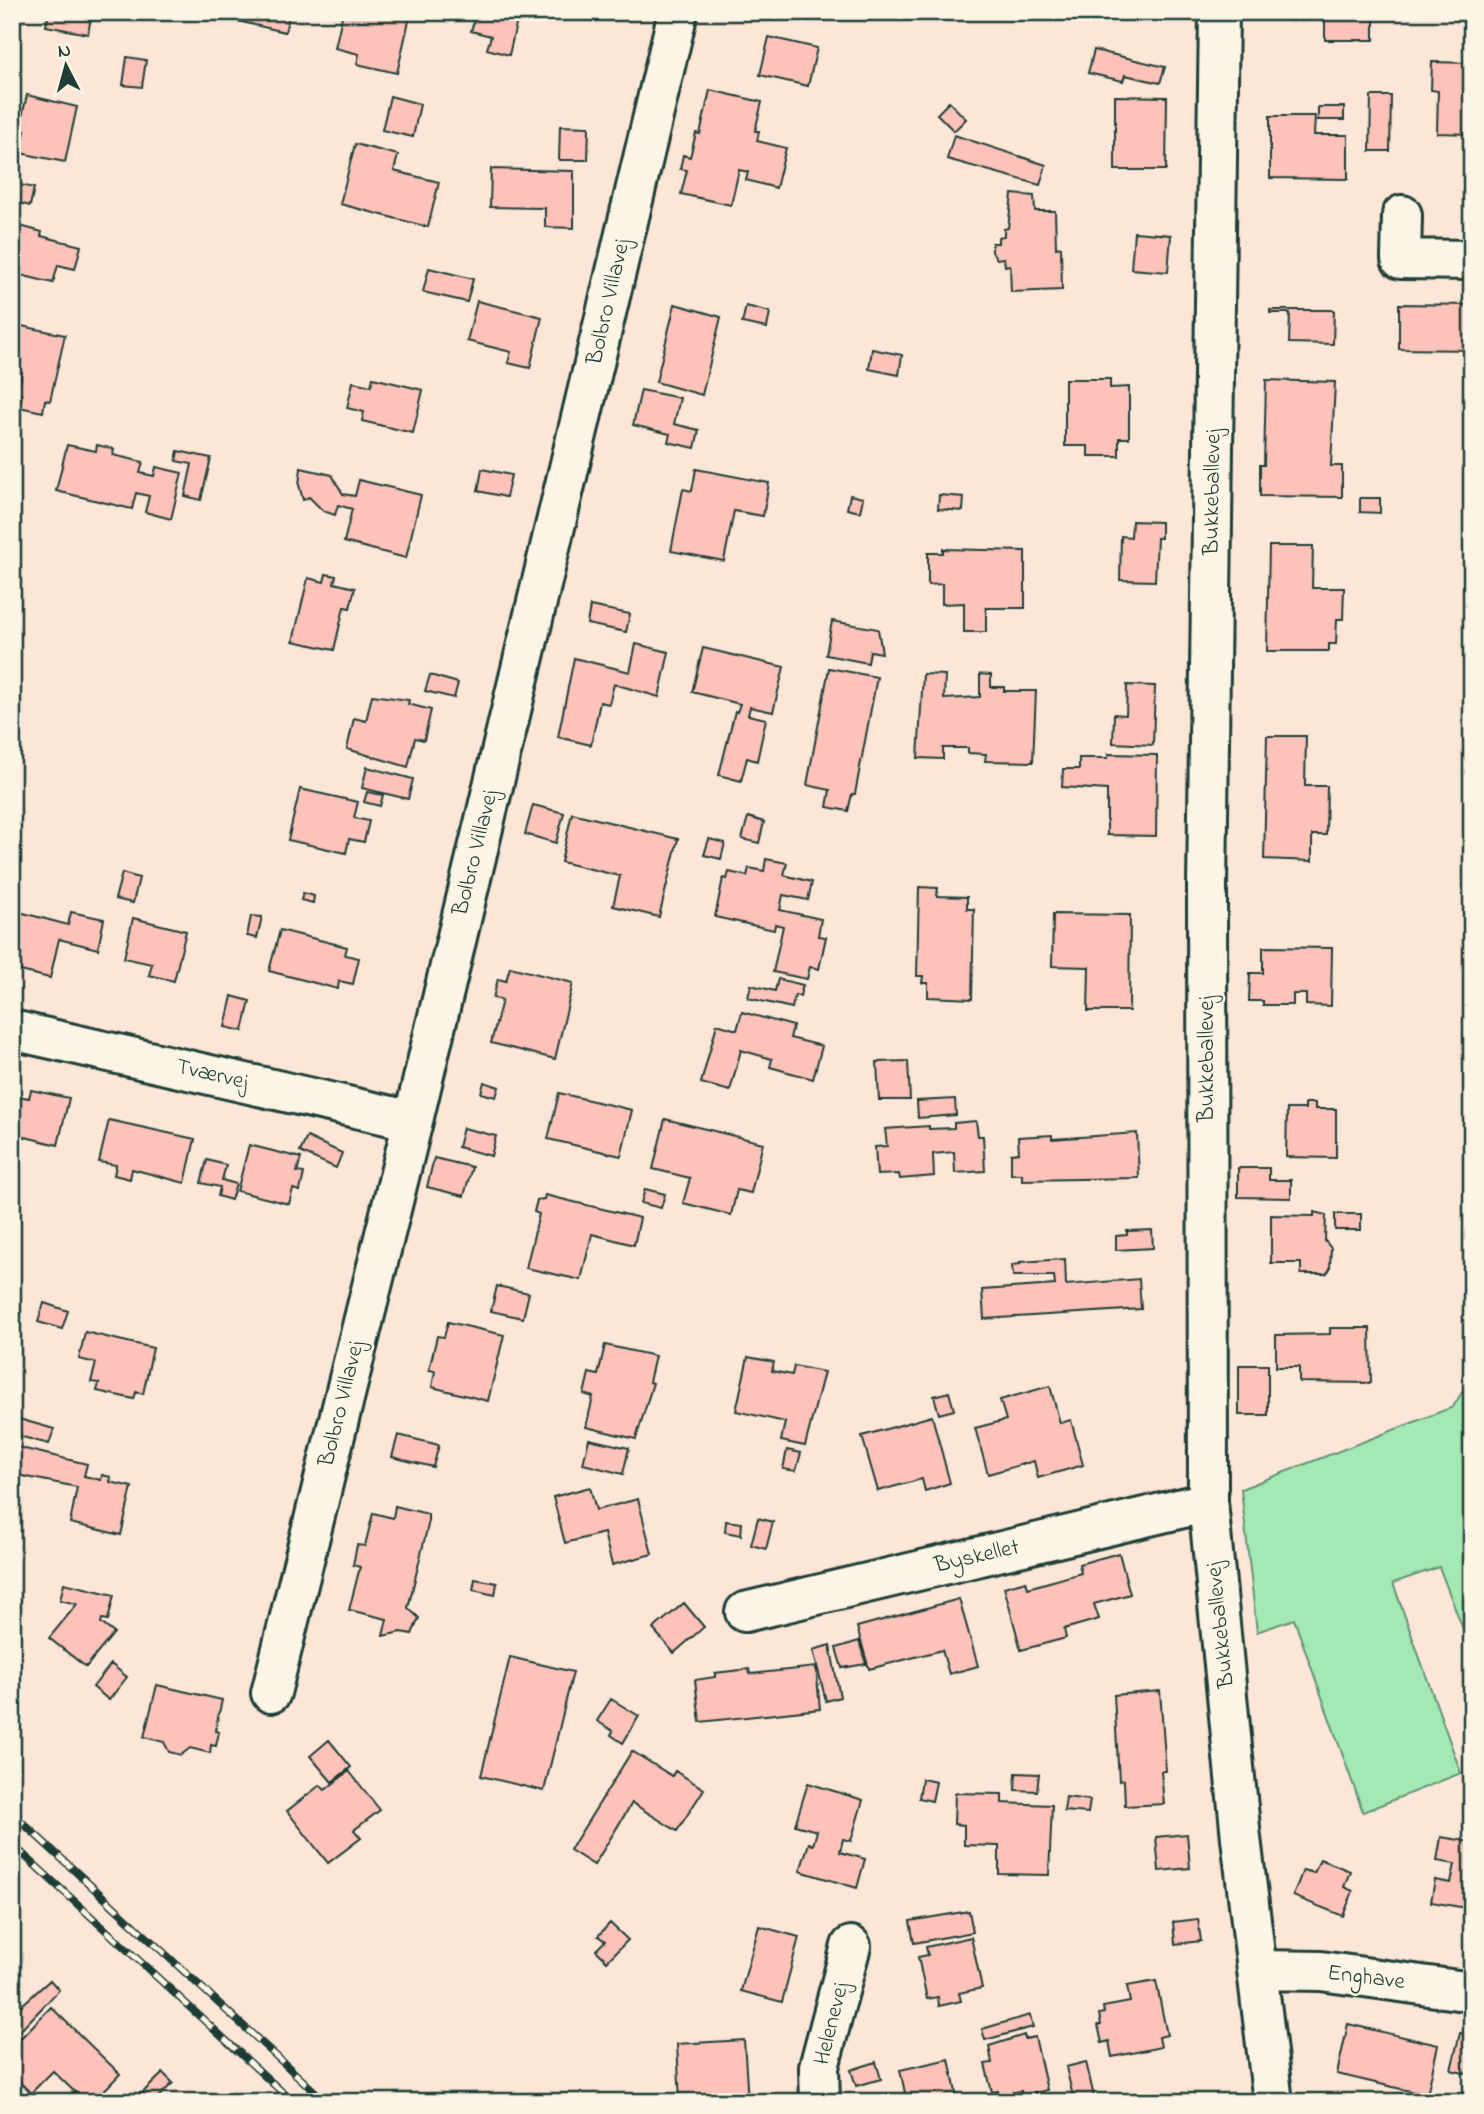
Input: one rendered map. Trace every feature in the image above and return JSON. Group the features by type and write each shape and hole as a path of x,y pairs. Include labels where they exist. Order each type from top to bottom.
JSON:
{"street":[{"name":"Bolbro Villavej","path":"271,1693 413,1121 678,12"},
{"name":"Bukkeballevej","path":"1219,12 1207,888 1208,1502 1241,1839 1273,2102"},
{"path":"1402,215 1401,259 1472,260"},
{"name":"Tværvej","path":"12,1030 413,1121"},
{"name":"Byskellet","path":"745,1612 1208,1502"},
{"name":"Helenevej","path":"820,2102 819,2067 851,1946"},
{"name":"Enghave","path":"1259,1970 1321,1971 1472,1992"}],"green space":[{"path":"1472,1376 1472,1652 1439,1567 1393,1583 1461,1773 1363,1812 1294,1619 1257,1632 1241,1489 1453,1407"}],"building":[{"path":"49,12 92,12 88,34 46,26"},
{"path":"199,12 290,12 285,32"},
{"path":"343,12 411,12 397,73 357,64 359,54 335,48"},
{"path":"452,12 519,12 509,55 487,49 491,36 471,31 474,21 451,15"},
{"path":"1325,12 1374,12 1374,40 1325,40"},
{"path":"769,37 817,48 808,86 760,75"},
{"path":"1094,50 1165,67 1160,83 1125,75 1123,81 1088,73"},
{"path":"127,57 146,60 142,87 123,85"},
{"path":"1432,62 1468,63 1472,134 1437,133 1438,91 1431,90"},
{"path":"710,90 762,102 755,131 759,131 757,141 786,148 776,188 746,180 748,172 739,170 731,205 681,194 687,170 680,169 683,155 690,157 696,133 700,134"},
{"path":"27,95 77,107 65,162 20,153 25,131 19,129"},
{"path":"390,96 420,104 413,137 382,130"},
{"path":"1115,96 1167,97 1166,170 1115,170"},
{"path":"1371,96 1391,96 1390,151 1370,151"},
{"path":"949,102 966,119 954,131 937,114"},
{"path":"1318,107 1344,107 1344,120 1318,120"},
{"path":"1270,116 1315,116 1314,135 1348,135 1348,179 1270,178"},
{"path":"560,126 589,127 588,160 559,160"},
{"path":"954,135 1046,165 1040,185 947,159"},
{"path":"355,144 398,155 394,171 439,182 428,227 340,204"},
{"path":"491,169 574,171 574,228 545,227 545,208 490,207"},
{"path":"12,183 34,188 30,206 12,201"},
{"path":"1012,194 1034,196 1035,211 1055,211 1056,248 1061,247 1062,290 1011,292 1010,265 1005,266 1004,258 997,259 992,252 992,243 998,243 998,237 1004,236 1004,229 1008,228"},
{"path":"20,226 42,232 41,236 81,246 75,269 58,265 53,283 12,273 12,257"},
{"path":"1134,232 1171,235 1168,272 1131,269"},
{"path":"429,268 473,279 467,302 423,292"},
{"path":"477,301 542,317 530,368 508,363 511,352 467,341"},
{"path":"675,304 721,317 702,395 656,382"},
{"path":"1399,304 1472,305 1472,350 1399,349"},
{"path":"746,306 770,312 767,328 742,323"},
{"path":"1270,310 1334,310 1333,344 1289,343 1290,313 1270,313"},
{"path":"12,324 65,335 50,401 45,400 43,412 19,407 22,395 18,394 22,372 12,370"},
{"path":"872,349 902,355 899,375 869,369"},
{"path":"373,378 423,390 413,433 362,421 364,412 347,408 353,382 371,386"},
{"path":"1065,379 1110,379 1110,388 1129,387 1129,438 1119,438 1119,456 1088,456 1088,446 1065,446"},
{"path":"1266,380 1335,382 1331,466 1342,466 1342,497 1260,496 1260,465 1264,465"},
{"path":"641,390 680,398 674,424 699,430 695,448 668,442 670,434 633,425"},
{"path":"67,445 96,451 97,445 114,449 113,455 143,462 140,473 154,476 156,467 182,473 171,519 145,512 149,496 136,493 132,509 56,491"},
{"path":"178,451 211,458 201,500 185,496 192,464 176,461"},
{"path":"301,468 332,475 343,494 355,496 359,480 421,495 406,558 344,542 352,509 338,505 335,515 323,511 309,497 303,500 299,485"},
{"path":"482,469 511,475 506,497 478,491"},
{"path":"696,469 769,483 763,516 734,511 724,561 671,551 683,489 692,491"},
{"path":"850,495 863,498 860,512 847,509"},
{"path":"939,495 964,497 963,511 938,509"},
{"path":"1360,498 1380,498 1380,513 1360,512"},
{"path":"1132,521 1161,522 1161,538 1157,538 1155,581 1120,580 1121,536 1131,537"},
{"path":"1269,546 1313,546 1312,588 1344,588 1343,619 1337,619 1336,644 1329,644 1329,651 1267,651"},
{"path":"943,549 1025,551 1025,608 986,608 986,632 964,632 964,603 942,604 942,584 928,585 928,553 943,553"},
{"path":"326,574 336,576 334,583 355,588 350,608 344,607 334,650 293,641 308,578 324,582"},
{"path":"590,606 630,614 626,632 587,624"},
{"path":"832,621 878,629 882,653 870,651 868,663 826,655"},
{"path":"636,644 669,652 659,697 614,684 609,704 600,702 591,745 558,737 574,658 630,672"},
{"path":"703,648 784,667 773,712 750,707 748,715 766,719 757,761 747,758 741,781 719,775 735,711 737,712 740,704 692,692"},
{"path":"829,668 877,677 855,794 852,794 848,811 827,807 830,790 807,785"},
{"path":"923,674 945,675 944,699 980,697 980,674 991,675 991,687 1004,687 1004,691 1036,691 1033,762 985,761 986,754 968,753 968,748 943,748 943,759 918,758"},
{"path":"430,675 458,683 454,698 425,691"},
{"path":"1127,685 1155,686 1153,745 1113,743 1114,714 1126,715"},
{"path":"372,695 409,700 408,704 431,710 424,740 415,738 408,767 347,749 354,718 366,721"},
{"path":"1267,736 1306,736 1305,786 1327,786 1326,835 1312,835 1312,861 1264,859"},
{"path":"1108,754 1157,755 1156,836 1107,835 1107,790 1062,787 1063,769 1079,769 1079,758 1108,758"},
{"path":"367,767 413,779 408,799 362,788"},
{"path":"300,789 358,802 354,818 369,821 364,842 349,839 346,853 288,840"},
{"path":"367,792 383,795 380,806 364,802"},
{"path":"533,805 564,813 556,843 525,834"},
{"path":"572,813 678,839 659,917 613,906 620,876 561,862"},
{"path":"748,817 764,822 759,843 742,839"},
{"path":"709,839 725,843 721,859 704,855"},
{"path":"766,859 787,863 784,875 812,882 808,900 783,895 780,910 821,919 818,936 826,937 819,969 810,967 807,979 773,972 783,926 775,924 774,930 715,917 723,878 727,879 729,872 747,876 749,868 764,871"},
{"path":"122,873 139,878 133,903 115,899"},
{"path":"919,887 938,888 937,896 967,897 967,909 974,909 972,999 928,997 928,983 922,983 923,976 917,976"},
{"path":"303,893 314,896 313,903 301,900"},
{"path":"12,910 68,925 71,912 104,919 98,949 59,939 50,978 12,969 16,952 12,951"},
{"path":"1053,914 1130,915 1129,1011 1088,1011 1089,967 1052,966"},
{"path":"251,916 262,917 257,938 247,936"},
{"path":"133,918 186,931 174,981 149,975 152,964 124,958"},
{"path":"280,930 347,947 345,955 359,958 353,984 339,981 338,989 269,971"},
{"path":"1263,947 1332,948 1331,1006 1306,1005 1306,994 1293,994 1293,1005 1263,1005 1263,1001 1249,1001 1250,973 1263,973"},
{"path":"510,967 573,983 555,1059 491,1043 502,1000 493,998 498,979 506,981"},
{"path":"778,979 803,985 800,996 795,995 792,1008 748,998 751,985 775,991"},
{"path":"232,996 250,1001 243,1031 225,1027"},
{"path":"742,1012 793,1026 790,1038 822,1046 813,1079 770,1067 772,1059 741,1050 730,1091 701,1083 717,1024 737,1030"},
{"path":"908,1061 910,1100 879,1100 877,1062"},
{"path":"484,1082 499,1087 496,1097 481,1093"},
{"path":"31,1090 69,1098 58,1145 21,1136 16,1157 12,1156 12,1095 29,1098"},
{"path":"559,1093 632,1110 621,1156 548,1139"},
{"path":"955,1099 956,1115 918,1118 917,1101"},
{"path":"1305,1103 1315,1103 1315,1109 1336,1109 1336,1158 1286,1157 1287,1109 1305,1109"},
{"path":"665,1119 763,1143 751,1193 737,1190 731,1215 683,1203 690,1178 653,1169"},
{"path":"109,1120 195,1139 185,1183 132,1169 130,1179 114,1175 116,1165 99,1162"},
{"path":"976,1121 978,1136 983,1136 985,1171 955,1173 954,1152 933,1154 934,1176 900,1179 899,1174 877,1175 875,1147 887,1146 885,1129 929,1126 929,1129 954,1128 954,1123"},
{"path":"463,1128 496,1136 491,1156 458,1147"},
{"path":"1137,1133 1139,1178 1022,1180 1022,1174 1011,1174 1011,1154 1019,1153 1018,1137 1052,1135 1052,1139"},
{"path":"307,1137 342,1153 336,1168 300,1152"},
{"path":"249,1145 301,1158 297,1172 304,1173 300,1191 293,1189 289,1204 237,1191"},
{"path":"434,1158 472,1167 464,1196 427,1187"},
{"path":"207,1160 226,1165 222,1180 236,1184 231,1200 218,1196 220,1187 201,1183"},
{"path":"1238,1168 1269,1168 1269,1180 1291,1180 1291,1198 1238,1197"},
{"path":"645,1189 665,1194 661,1208 641,1203"},
{"path":"545,1195 640,1218 634,1245 592,1234 581,1280 526,1268 539,1214 534,1212 537,1200 544,1199"},
{"path":"1314,1212 1326,1215 1325,1241 1331,1248 1330,1269 1326,1274 1301,1274 1301,1263 1271,1263 1271,1215 1314,1216"},
{"path":"1335,1214 1361,1214 1361,1230 1335,1230"},
{"path":"1152,1230 1153,1248 1116,1250 1116,1236 1127,1235 1127,1231"},
{"path":"1065,1259 1066,1285 1139,1279 1141,1309 984,1319 982,1290 1055,1285 1054,1276 1013,1276 1012,1265"},
{"path":"497,1286 529,1293 523,1318 491,1311"},
{"path":"44,1303 68,1311 62,1329 38,1322"},
{"path":"448,1322 504,1335 488,1401 432,1387 435,1371 429,1370 437,1336 444,1337"},
{"path":"1330,1328 1370,1328 1371,1383 1299,1382 1299,1367 1276,1367 1276,1335 1330,1334"},
{"path":"85,1332 153,1348 143,1394 136,1392 134,1399 97,1391 99,1383 91,1382 96,1363 79,1359"},
{"path":"605,1345 655,1356 649,1382 653,1383 636,1439 586,1427 593,1397 584,1394 589,1373 598,1375"},
{"path":"748,1357 774,1362 772,1371 792,1375 794,1366 824,1372 805,1446 781,1441 785,1422 736,1411"},
{"path":"1239,1365 1268,1365 1268,1415 1239,1415"},
{"path":"1050,1386 1060,1423 1071,1420 1083,1465 1038,1478 1034,1461 988,1474 975,1428 1006,1420 1000,1400"},
{"path":"949,1392 954,1410 939,1414 934,1396"},
{"path":"932,1416 950,1483 925,1491 922,1479 878,1491 862,1436"},
{"path":"19,1419 54,1429 49,1444 15,1435"},
{"path":"398,1435 439,1445 433,1467 392,1457"},
{"path":"589,1439 629,1448 623,1474 583,1464"},
{"path":"17,1447 87,1464 84,1476 101,1480 102,1475 111,1477 110,1482 132,1487 121,1535 70,1523 77,1487 12,1474"},
{"path":"787,1450 801,1453 796,1471 783,1469"},
{"path":"590,1487 596,1510 638,1499 652,1554 612,1565 604,1533 565,1543 553,1497"},
{"path":"395,1506 428,1514 428,1525 408,1608 419,1618 412,1634 401,1632 383,1636 387,1619 349,1610 360,1567 353,1565 357,1545 365,1546 373,1513 393,1518"},
{"path":"758,1518 773,1522 766,1549 751,1545"},
{"path":"726,1521 742,1523 741,1535 725,1532"},
{"path":"1119,1553 1130,1594 1094,1604 1099,1619 1064,1629 1066,1638 1021,1650 1004,1587 1026,1581 1028,1588 1081,1573 1079,1564"},
{"path":"475,1579 497,1583 495,1595 473,1590"},
{"path":"64,1583 114,1595 108,1620 102,1619 101,1623 114,1633 86,1667 49,1638 77,1604 60,1600"},
{"path":"959,1599 978,1666 949,1674 942,1650 869,1669 857,1627"},
{"path":"684,1603 704,1627 674,1653 653,1629"},
{"path":"859,1641 866,1664 842,1668 836,1648"},
{"path":"830,1645 840,1697 826,1701 813,1650"},
{"path":"510,1657 573,1672 544,1791 481,1776"},
{"path":"111,1664 127,1677 109,1700 93,1687"},
{"path":"816,1667 820,1709 700,1722 695,1680 715,1677 715,1673 749,1669 750,1674"},
{"path":"157,1685 222,1700 215,1731 219,1732 216,1746 211,1745 210,1753 190,1748 181,1755 169,1752 164,1742 144,1737"},
{"path":"1160,1691 1166,1771 1161,1771 1164,1804 1125,1806 1124,1780 1119,1781 1114,1695"},
{"path":"611,1699 639,1716 623,1743 611,1735 613,1731 597,1721"},
{"path":"329,1740 351,1767 332,1782 310,1756"},
{"path":"632,1751 672,1776 675,1771 704,1789 677,1831 632,1803 594,1865 570,1850"},
{"path":"349,1771 380,1810 354,1830 361,1838 328,1863 287,1811 320,1785 325,1790"},
{"path":"1016,1773 1039,1774 1037,1791 1015,1790"},
{"path":"922,1779 936,1782 932,1801 919,1798"},
{"path":"808,1783 863,1800 851,1841 843,1839 840,1852 865,1859 857,1888 800,1871 809,1843 813,1845 817,1831 795,1825"},
{"path":"955,1793 1002,1794 1002,1803 1052,1805 1049,1875 999,1874 999,1846 964,1845 964,1825 954,1824"},
{"path":"1066,1797 1090,1800 1088,1813 1064,1811"},
{"path":"1187,1834 1190,1868 1159,1871 1156,1837"},
{"path":"1441,1837 1472,1842 1472,1909 1431,1902 1435,1880 1451,1883 1455,1864 1437,1861"},
{"path":"1320,1859 1350,1871 1344,1887 1353,1891 1343,1916 1293,1896 1303,1870 1314,1873"},
{"path":"969,1911 973,1932 914,1943 910,1921"},
{"path":"1198,1919 1201,1941 1175,1944 1173,1922"},
{"path":"610,1923 628,1940 607,1961 596,1950 605,1941 598,1936"},
{"path":"759,1926 799,1937 782,2002 741,1991"},
{"path":"971,1937 982,1988 959,1993 961,2001 939,2006 938,1997 927,1999 918,1957 928,1955 926,1947"},
{"path":"50,1980 59,1990 18,2033 12,2027 12,2014"},
{"path":"1156,1981 1167,2035 1159,2037 1161,2047 1112,2057 1109,2041 1102,2043 1098,2025 1101,2025 1099,2014 1104,2013 1103,2007 1130,2002 1127,1986"},
{"path":"51,2007 120,2074 93,2102 85,2102 53,2071 31,2093 12,2075 12,2047"},
{"path":"1030,2015 1033,2027 985,2040 982,2029"},
{"path":"1348,2024 1438,2045 1427,2095 1337,2074"},
{"path":"1460,2033 1472,2036 1472,2075 1451,2070"},
{"path":"1024,2035 1025,2039 1035,2037 1047,2090 1022,2096 1021,2091 999,2095 998,2091 992,2092 985,2064 992,2063 989,2046"},
{"path":"744,2040 748,2102 680,2102 677,2044"},
{"path":"949,2059 958,2102 907,2102 900,2070"},
{"path":"876,2062 881,2079 856,2086 851,2070"},
{"path":"1086,2062 1094,2097 1074,2101 1066,2067"},
{"path":"163,2073 173,2083 153,2102 129,2102 133,2098 135,2100"}],"railway":[{"path":"12,1813 326,2102"},
{"path":"12,1844 293,2102"}]}
